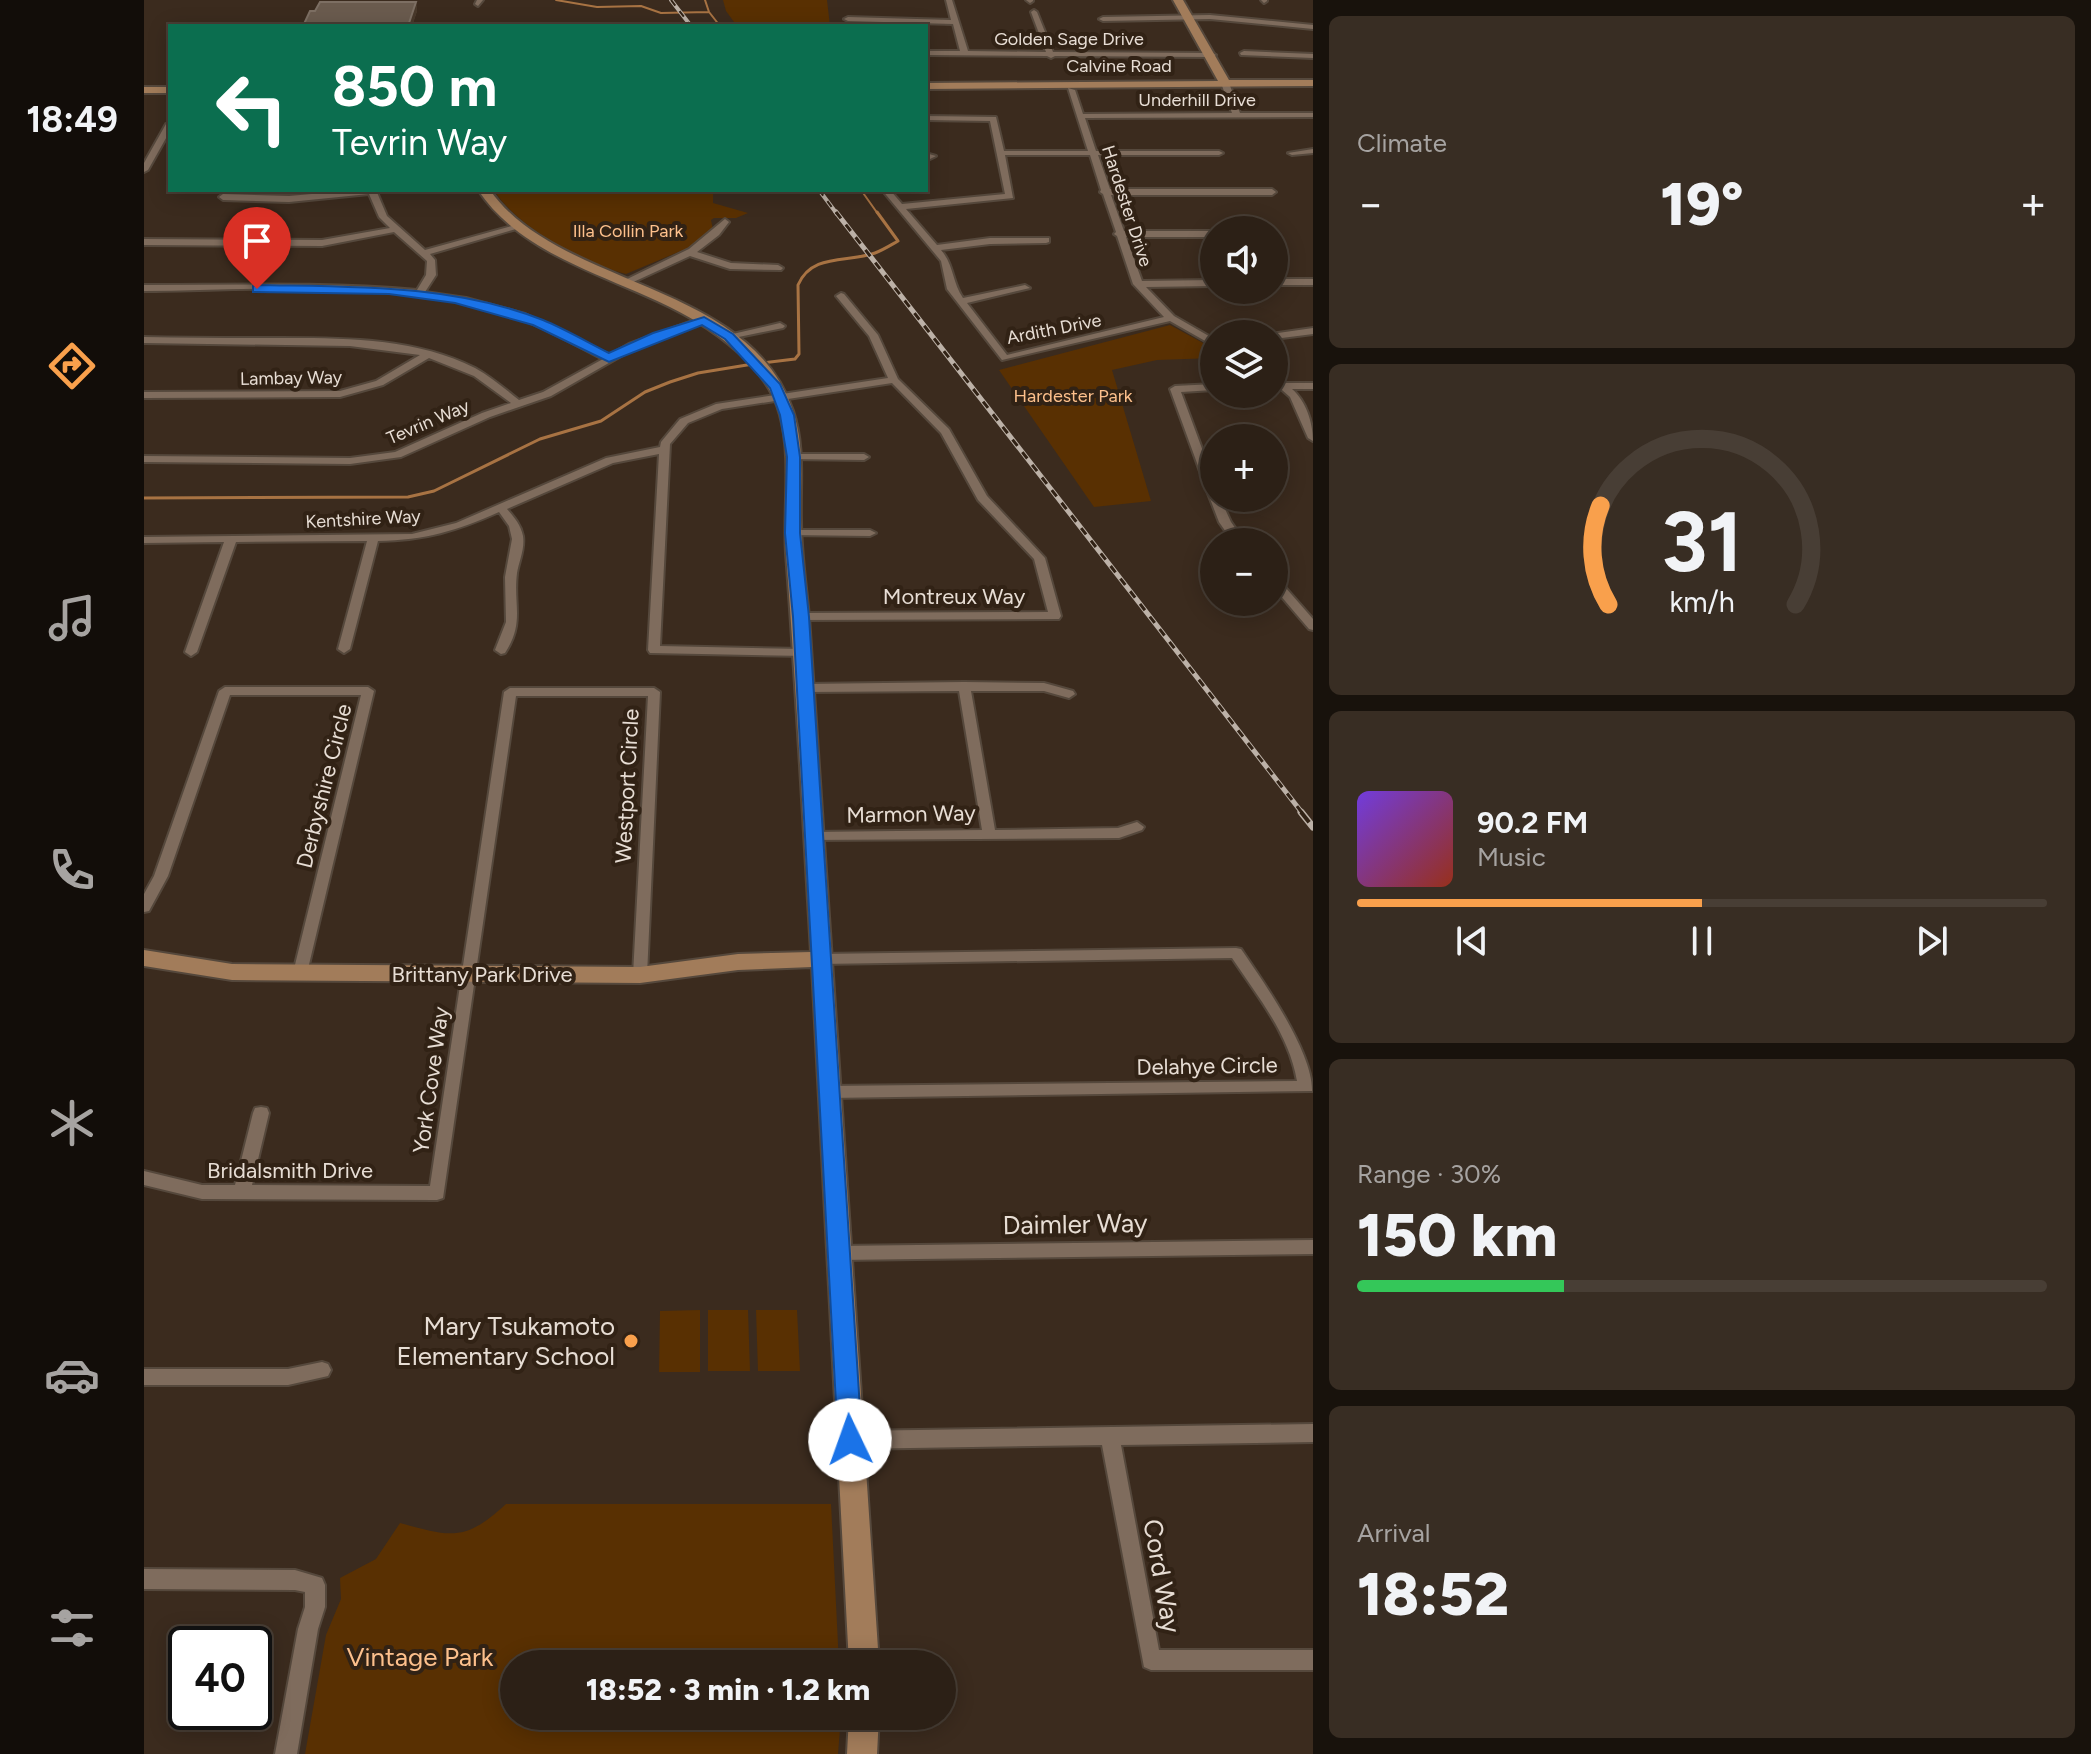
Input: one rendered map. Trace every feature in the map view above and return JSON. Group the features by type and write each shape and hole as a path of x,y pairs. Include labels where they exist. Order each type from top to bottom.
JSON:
{"street":[{"path":"949,0 965,54"},
{"path":"1178,0 1212,55 1237,115"},
{"path":"1034,12 1051,56"},
{"path":"1103,19 1188,17 1313,27"},
{"path":"848,19 956,22"},
{"name":"Golden Sage Drive","path":"928,53 1212,55"},
{"path":"1244,53 1313,56"},
{"name":"Calvine Road","path":"928,89 1071,90 1313,83"},
{"path":"144,84 168,84"},
{"name":"Calvine Road","path":"928,89 1227,86 1313,91"},
{"path":"144,90 168,90"},
{"name":"Hardester Drive","path":"1071,90 1118,234 1138,284 1171,318 1200,335"},
{"name":"Underhill Drive","path":"1081,116 1313,115"},
{"path":"901,207 1010,196 993,119 928,118"},
{"path":"144,170 168,128"},
{"path":"156,151 168,151"},
{"path":"1292,153 1313,151"},
{"path":"999,153 1219,153"},
{"path":"223,197 289,199 362,192"},
{"path":"372,192 383,217 431,260 431,275 419,294"},
{"path":"485,192 498,209 541,241 704,320 729,336 759,366 782,399 791,431 794,457 793,533 801,617 863,1650"},
{"name":"Ardith Drive","path":"888,192 945,261 952,289 1005,358 1171,318"},
{"path":"1104,192 1272,192"},
{"path":"626,282 690,253 716,235 725,222"},
{"path":"425,253 519,227"},
{"path":"144,242 322,243 396,229"},
{"path":"1118,234 1200,234"},
{"path":"935,248 990,241 1046,240"},
{"path":"690,253 730,266 778,268"},
{"path":"1288,282 1313,282"},
{"path":"1138,284 1200,283"},
{"path":"144,288 367,290 419,294 512,313 609,358"},
{"path":"961,301 1025,288"},
{"path":"803,653 654,650 663,450 672,432 700,413 731,404 782,399 894,380 873,335 841,296"},
{"name":"Tevrin Way","path":"144,459 374,459 408,451 486,415 547,394 609,358 658,335 704,320"},
{"path":"729,336 780,326"},
{"path":"1288,334 1313,331"},
{"path":"144,340 347,342 389,346 428,354 471,370 518,404"},
{"name":"Lambay Way","path":"144,395 348,394 389,381 428,354"},
{"name":"Montreux Way","path":"801,617 1055,616 1039,558 982,498 945,431 894,380"},
{"path":"1288,386 1313,386"},
{"path":"1200,388 1175,389 1200,458"},
{"path":"1288,392 1294,396 1313,438"},
{"name":"Kentshire Way","path":"144,540 373,540 437,532 610,460 663,450"},
{"path":"794,457 864,457"},
{"path":"500,507 515,528 518,542 511,578 514,608 509,635 501,650"},
{"path":"793,533 870,533"},
{"path":"191,652 231,540"},
{"path":"344,649 373,540"},
{"path":"1288,597 1313,626"},
{"name":"Marmon Way","path":"813,837 989,834 964,686"},
{"path":"805,688 1044,687 1069,694"},
{"name":"Derbyshire Circle","path":"144,907 161,876 225,691 368,691 300,973"},
{"name":"Westport Circle","path":"469,974 510,692 654,692 640,975"},
{"path":"989,834 1119,833 1137,827"},
{"name":"Delahye Circle","path":"820,959 1236,953 1289,1032 1302,1059 1306,1087 828,1092"},
{"name":"Brittany Park Drive","path":"144,958 198,969 300,973 640,975 738,962 820,959"},
{"name":"York Cove Way","path":"437,1193 469,974"},
{"path":"242,1192 261,1113"},
{"name":"Bridalsmith Drive","path":"144,1178 185,1190 437,1193"},
{"name":"Daimler Way","path":"838,1253 1313,1247"},
{"path":"144,1377 288,1377 322,1370"},
{"path":"850,1440 1313,1433"},
{"name":"Cord Way","path":"1110,1436 1151,1660 1313,1660"},
{"path":"144,1579 295,1580 315,1585 315,1607 308,1629 286,1754"},
{"path":"862,1754 863,1730"}],"green space":[{"path":"723,0 827,0 830,24 736,24 726,11"},
{"name":"Illa Collin Park","path":"495,192 713,192 713,203 748,213 736,218 714,218 711,220 713,230 695,245 626,274 572,253 534,230 504,204"},
{"name":"Hardester Park","path":"1170,325 1200,341 1200,358 1157,360 1112,370 1151,501 1094,507 999,370"},
{"path":"700,1310 700,1372 659,1372 660,1311"},
{"path":"708,1310 748,1310 750,1371 708,1371"},
{"path":"756,1310 797,1310 800,1371 758,1371"},
{"name":"Vintage Park","path":"506,1504 831,1504 838,1650 500,1650 500,1730 840,1730 838,1754 305,1754 326,1635 341,1599 340,1578 376,1559 400,1523 457,1533 479,1525"}],"building":[{"path":"320,2 416,2 409,23 304,24 310,11 315,11"}],"waterway":[{"path":"556,0 597,7 641,6 661,13 709,12"},
{"path":"705,0 709,12"},
{"path":"709,12 718,24"},
{"path":"862,192 878,214"},
{"path":"762,363 795,359 799,354 798,285 804,275 821,263 875,253 898,241 877,212"},
{"path":"144,498 408,497 434,491 540,439 601,421 645,392 670,382 698,373 753,364"}],"railway":[{"path":"671,0 689,24"},
{"path":"820,192 837,214"},
{"path":"836,212 1303,814"},
{"path":"1301,812 1313,827"}],"place":[{"name":"Mary Tsukamoto Elementary School","path":"631,1341"}],"route":[{"path":"257,289 389,291 456,299 537,322 609,358 658,335 704,320 729,336 776,387 787,415 794,457 793,533 801,617 850,1440"}]}
